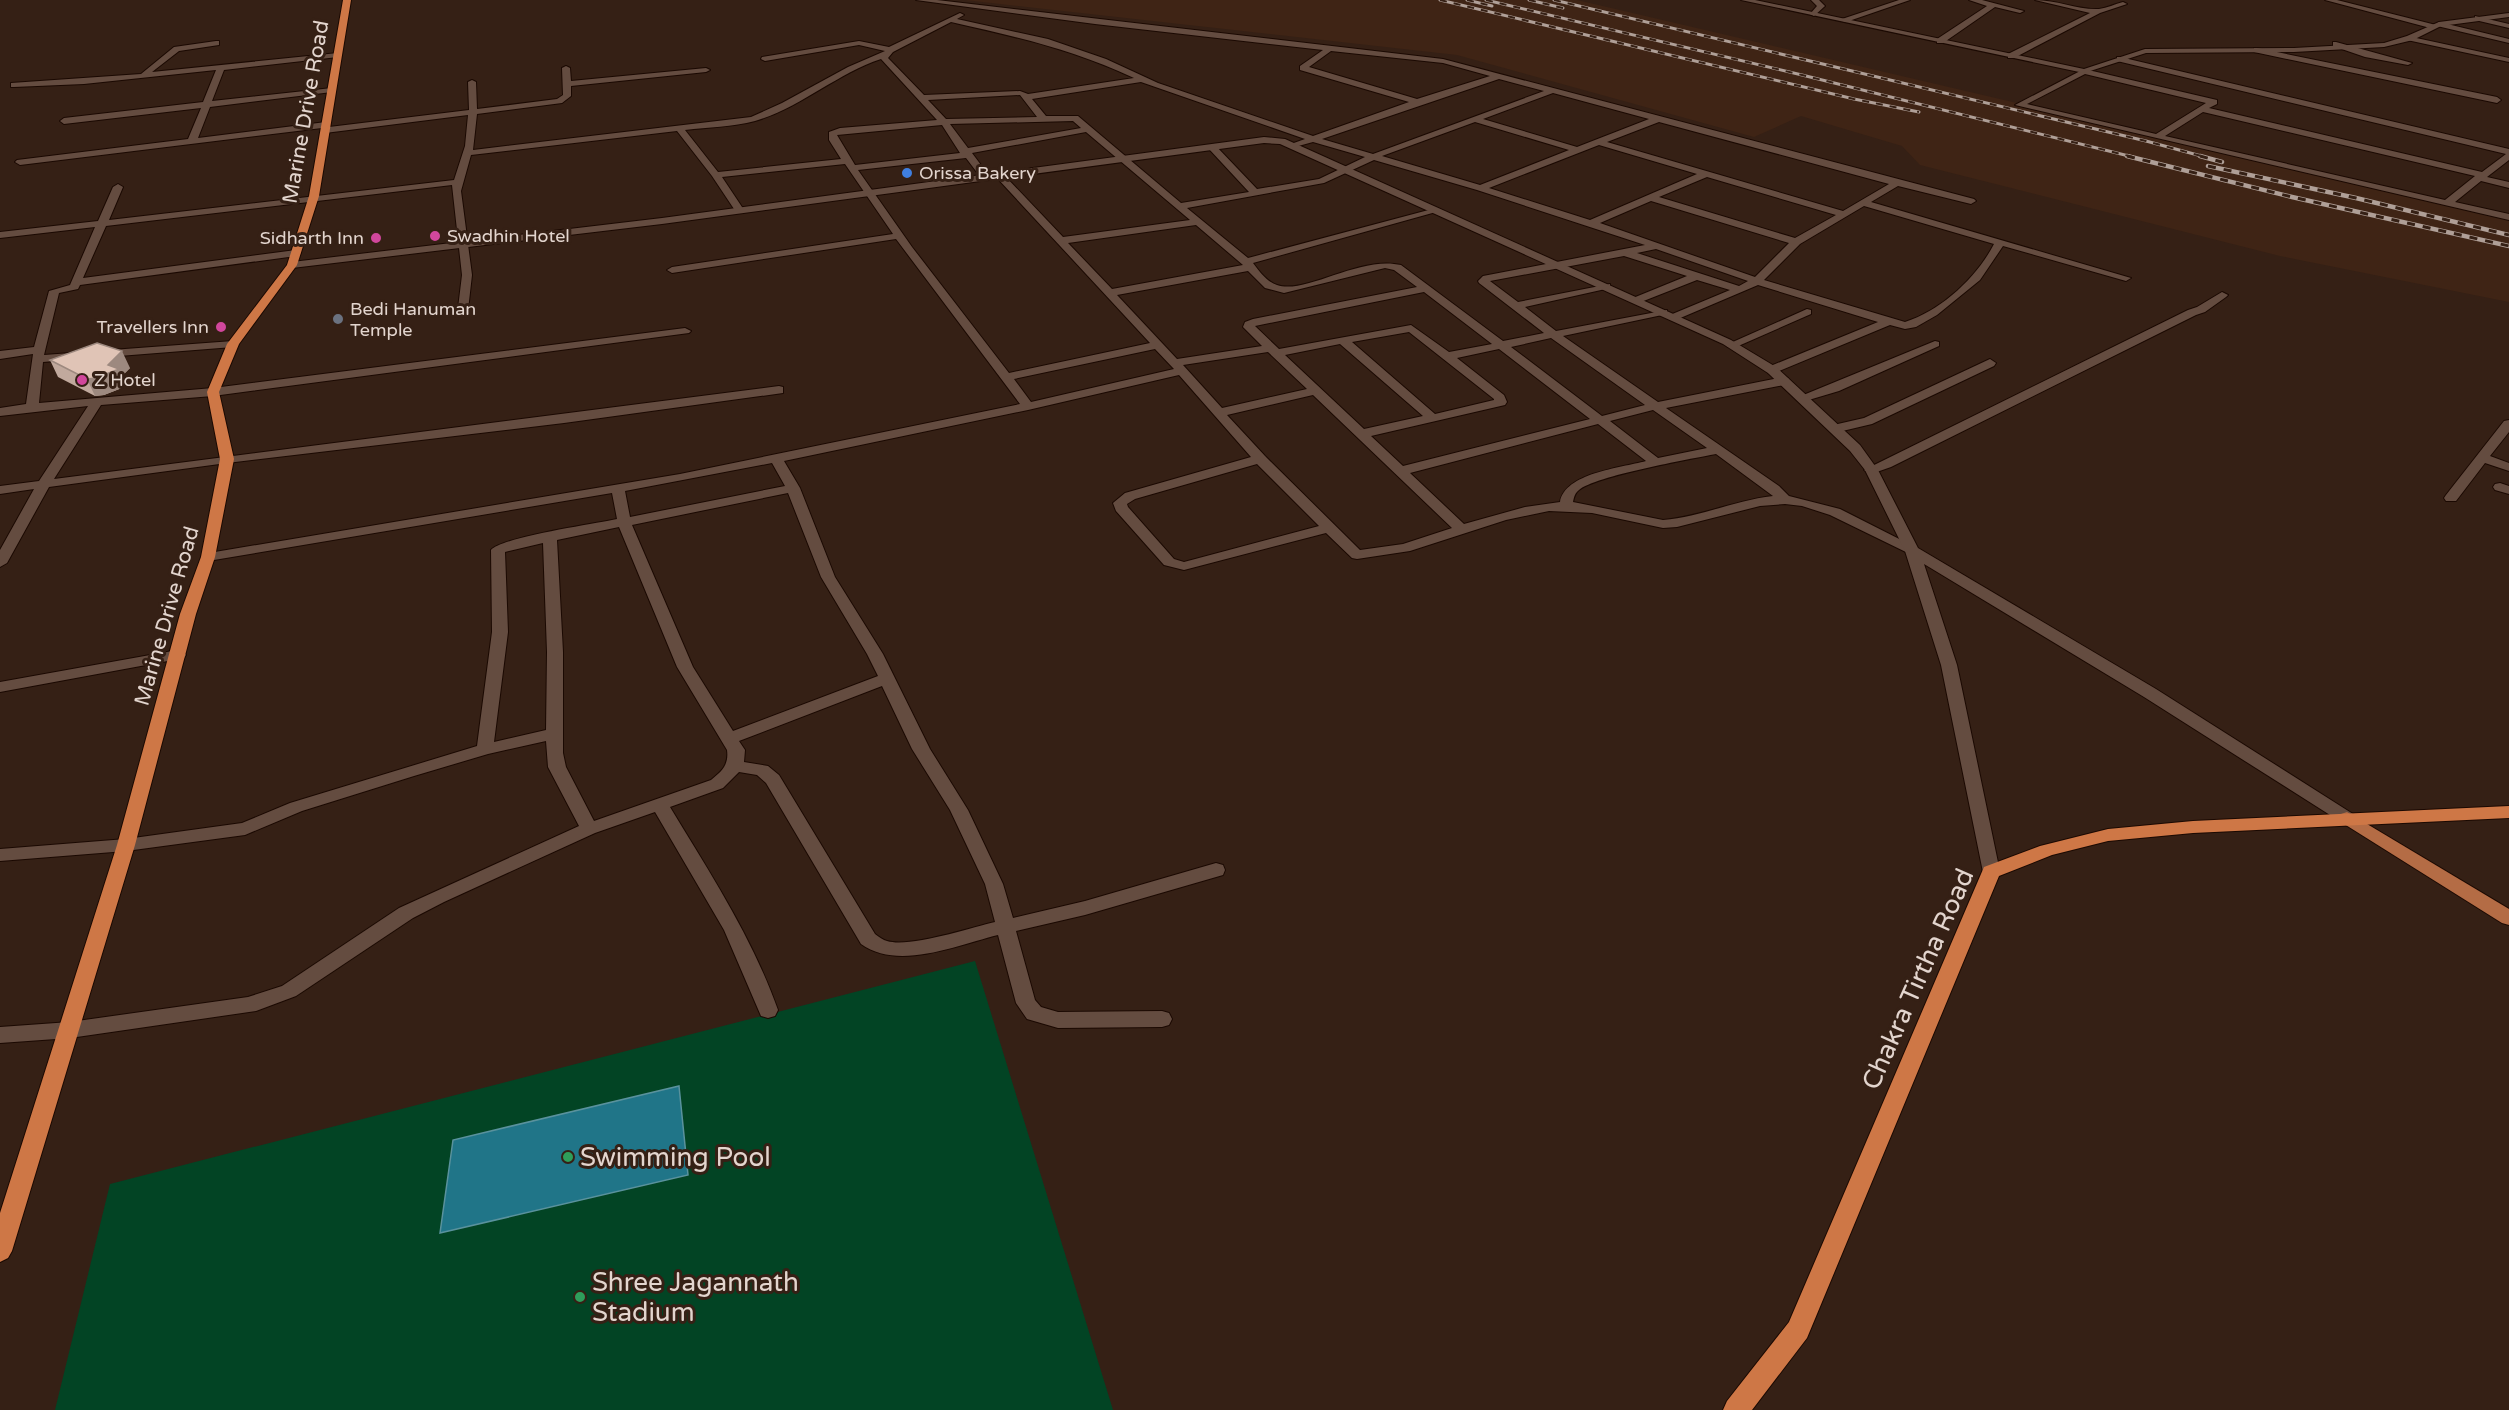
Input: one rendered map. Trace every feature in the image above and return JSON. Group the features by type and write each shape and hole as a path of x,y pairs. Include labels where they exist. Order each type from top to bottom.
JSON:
{"highway":[{"name":"Marine Drive Road","path":"0,1251 126,844 188,614 208,557 227,459 213,392 233,344 294,259 314,196 347,0"},
{"name":"Chakra Tirtha Road","path":"1736,1410 1798,1330 1991,872 2047,850 2108,835 2193,827 2348,818 2452,816 2509,812"}],"main road":[{"path":"2348,818 2509,918"}],"street":[{"path":"920,0 972,8 1443,61 1971,201"},
{"path":"1745,0 2084,71 2214,102"},
{"path":"1814,14 1821,6 1815,0"},
{"path":"1874,0 1872,6 1875,9"},
{"path":"1843,20 1906,0"},
{"path":"1972,0 2020,11"},
{"path":"1940,41 1977,14 2003,0"},
{"path":"2039,0 2103,11 2123,3"},
{"path":"2329,0 2509,41"},
{"path":"467,153 739,122 763,116 859,64 887,53 972,8"},
{"path":"2011,56 2097,12 2094,10"},
{"path":"2509,15 2437,26 2410,38 2384,45 2257,50 2158,50 2084,71 2019,105 2509,217"},
{"path":"2478,18 2509,26"},
{"path":"951,20 1045,41 1103,61 1144,80 1313,140 1480,188 1591,223 1757,281 1905,326 1917,324 1971,284 1983,271 2001,243"},
{"path":"2410,38 2509,60"},
{"path":"144,75 177,49 216,43"},
{"path":"765,59 860,43 887,53 921,98 944,122 985,177"},
{"path":"2336,44 2408,63"},
{"path":"1330,48 1303,68 1417,102"},
{"path":"2257,50 2498,100"},
{"path":"14,85 84,82 338,55"},
{"path":"2120,59 2509,154"},
{"path":"192,141 220,67"},
{"path":"20,162 559,101 567,96 566,68"},
{"path":"567,84 706,70"},
{"path":"1294,146 1417,102 1500,76"},
{"path":"1026,97 1144,80"},
{"path":"464,308 467,275 456,191 467,153 473,112 472,82"},
{"path":"2158,136 2236,87"},
{"path":"64,121 332,90"},
{"path":"1179,206 1321,181 1372,157 1554,90"},
{"path":"921,98 1024,94 1042,118"},
{"path":"2202,109 2509,185"},
{"path":"1028,406 899,236 832,140 831,136 834,132 944,122 1075,118 1272,287 1282,290 1380,265 1392,265 1656,462"},
{"path":"1480,188 1659,118"},
{"path":"1474,119 1578,150"},
{"path":"680,129 716,175 738,210"},
{"path":"716,175 850,165 965,153 1089,129"},
{"path":"76,282 294,259 463,245 656,222 1271,140 1294,146 1732,345 1772,370 1855,448 1871,470 1912,551 1949,665 1991,872"},
{"path":"1598,142 1844,214"},
{"path":"1212,147 1256,192"},
{"path":"2447,203 2509,154"},
{"path":"978,169 1005,176 1060,241 1260,459 1357,555 1389,551 1521,511 1566,506 1663,524 1677,523 1784,499 1833,511 1912,551 2150,693 2348,818"},
{"path":"1591,223 1705,174"},
{"path":"0,235 102,225 314,196 457,182"},
{"path":"1449,356 1668,314 1740,290 1757,281 1796,242 1897,183"},
{"path":"32,407 39,354 54,291 74,287 118,187"},
{"path":"1651,198 1796,242"},
{"path":"1863,203 2126,278"},
{"path":"1109,293 1248,265 1432,210"},
{"path":"1060,241 1198,222"},
{"path":"672,270 899,236"},
{"path":"1656,246 1483,279 1485,284 1554,335 1774,489 1784,499"},
{"path":"1623,251 1740,290"},
{"path":"1637,300 1697,276"},
{"path":"1515,306 1606,286"},
{"path":"1425,289 1249,324 1249,327 1462,530"},
{"path":"1871,470 2192,312 2201,310 2222,295"},
{"path":"1732,345 1807,312"},
{"path":"1772,370 1887,322"},
{"path":"208,557 618,489 776,459 1028,406 1177,367 1411,328 1497,395 1500,402 1361,434"},
{"path":"0,412 32,407 213,392 685,331"},
{"path":"1342,340 1433,418"},
{"path":"0,355 233,344"},
{"path":"1802,398 1835,388 1935,344"},
{"path":"1006,377 1157,345"},
{"path":"1834,429 1868,421 1990,363"},
{"path":"1400,471 1654,406 1784,381"},
{"path":"0,490 227,459 564,419 779,390"},
{"path":"1218,413 1315,391"},
{"path":"0,563 44,484 96,403"},
{"path":"2451,498 2509,424"},
{"path":"1566,506 1567,496 1572,487 1582,482 1656,462 1717,450"},
{"path":"2482,458 2509,467"},
{"path":"776,459 793,488 828,578 887,678 921,749 971,833 994,884 1008,927 1026,1003 1034,1013 1058,1020 1162,1019"},
{"path":"1260,459 1130,496 1122,500 1121,508 1169,562 1184,567 1331,527"},
{"path":"485,749 500,632 498,550 510,544 793,488"},
{"path":"0,1035 70,1030 249,1005 272,999 289,991 406,912 589,829 717,784 730,775 735,766 736,750 685,667 624,522 618,489"},
{"path":"550,537 555,652 554,734 557,767 589,829"},
{"path":"0,687 178,655"},
{"path":"730,738 887,678"},
{"path":"0,855 126,844 245,829 296,807 485,749 554,734"},
{"path":"735,766 762,771 773,779 868,939 879,948 891,951 910,949 1085,908 1216,870"},
{"path":"659,804 731,923 758,976 768,1010"}],"shaded area":[{"path":"965,0 1577,0 2509,218 2509,302 2280,256 1920,165 1902,146 1801,116 1754,137 1457,55"}],"green space":[{"name":"Shree Jagannath Stadium","path":"975,961 1113,1410 55,1410 110,1184"}],"water":[{"name":"Swimming Pool","path":"679,1086 688,1175 440,1233 453,1140"}],"building":[{"path":"97,343 122,351 108,365 119,369 87,379 50,360"}],"railway":[{"path":"1440,0 1854,99 1919,112"},
{"path":"1467,0 1492,6"},
{"path":"1486,0 2133,157"},
{"path":"1529,0 1563,8"},
{"path":"1554,0 2205,157"},
{"path":"2127,156 2292,197 2509,246"},
{"path":"2200,156 2222,162"},
{"path":"2208,166 2356,198 2509,235"}],"place":[{"name":"Orissa Bakery","path":"907,173"},
{"name":"Swadhin Hotel","path":"435,236"},
{"name":"Sidharth Inn","path":"376,238"},
{"name":"Bedi Hanuman Temple","path":"338,319"},
{"name":"Travellers Inn","path":"221,327"},
{"name":"Z Hotel","path":"82,380"},
{"name":"Swimming Pool","path":"568,1157"},
{"name":"Shree Jagannath Stadium","path":"580,1297"}]}
